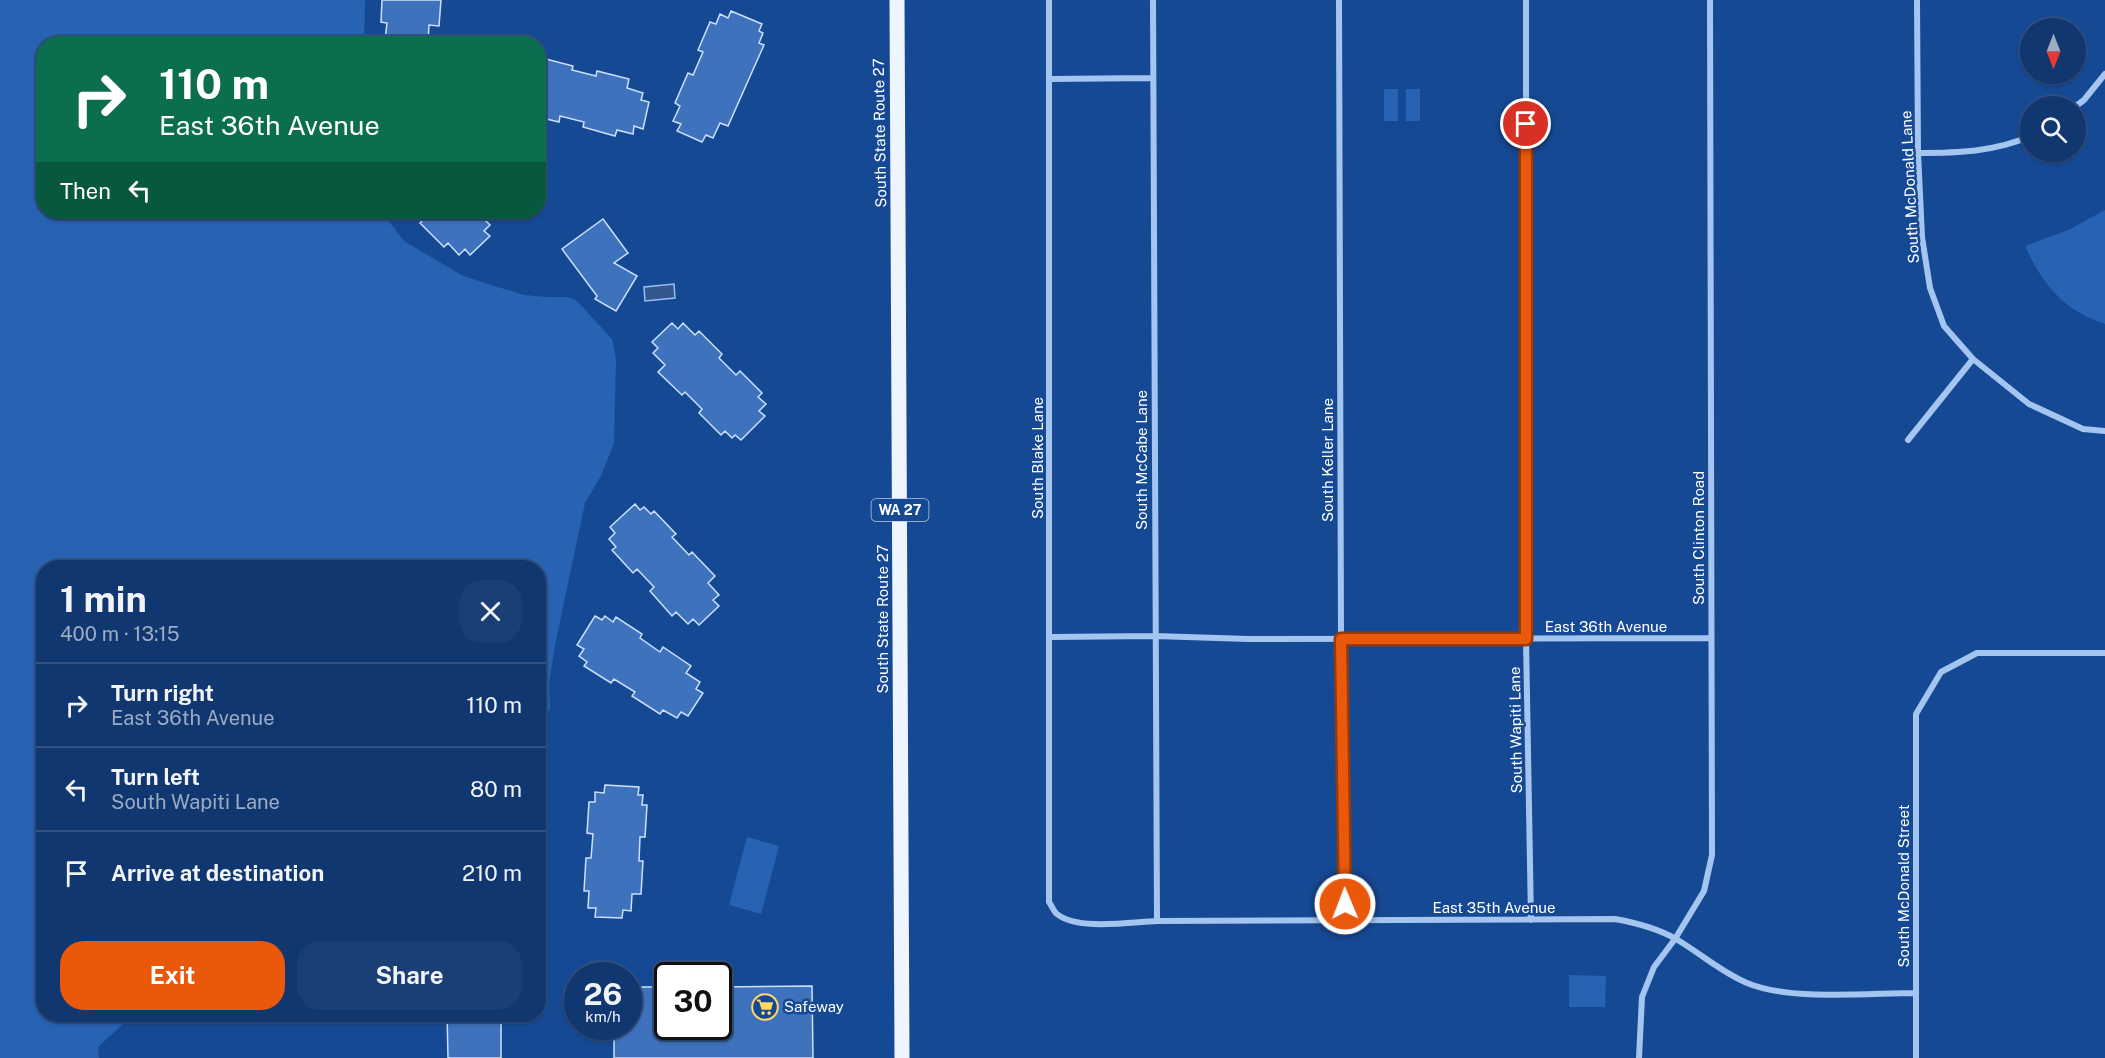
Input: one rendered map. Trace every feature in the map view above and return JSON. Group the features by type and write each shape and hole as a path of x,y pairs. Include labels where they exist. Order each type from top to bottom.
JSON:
{"main road":[{"name":"South State Route 27","path":"897,0 902,1058"}],"street":[{"name":"South Blake Lane","path":"1049,0 1051,637 1049,902 1056,914"},
{"name":"South McCabe Lane","path":"1153,0 1157,921"},
{"name":"South Keller Lane","path":"1339,0 1341,639 1345,921"},
{"name":"South Wapiti Lane","path":"1526,0 1526,639 1532,920"},
{"name":"South Clinton Road","path":"1639,1058 1642,997 1654,967 1675,939 1704,891 1712,855 1710,0"},
{"name":"South McDonald Lane","path":"1917,0 1918,153 1922,237 1929,288 1944,326 1973,359 2029,404 2083,429 2105,430"},
{"path":"2086,98 2105,74"},
{"path":"1050,79 1153,78"},
{"path":"1918,153 1969,153 2020,141"},
{"path":"1908,440 1973,359"},
{"name":"East 36th Avenue","path":"1051,637 1712,639"},
{"name":"South McDonald Street","path":"1916,1058 1916,714 1941,672 1977,653 2105,653"},
{"name":"East 35th Avenue","path":"1056,914 1072,922 1085,923 1615,919 1638,924 1675,939 1716,966 1767,990 1784,993 1916,993"}],"shaded area":[{"path":"0,0 365,0 364,36 36,36 36,219 387,219 404,241 463,276 524,295 567,297 576,300 612,339 616,360 614,443 601,476 585,503 554,650 549,684 550,709 546,714 546,560 36,560 36,1022 137,1022 123,1024 98,1047 99,1058 0,1058"},
{"path":"1384,89 1398,89 1398,121 1384,121"},
{"path":"1406,89 1420,89 1420,121 1406,121"},
{"path":"2105,210 2105,324 2077,311 2056,294 2039,273 2025,246 2068,230"},
{"path":"674,284 675,298 645,301 644,287"},
{"path":"747,837 779,846 761,914 729,905"},
{"path":"1569,975 1606,976 1605,1007 1569,1007"}],"building":[{"path":"382,0 441,0 439,26 429,25 428,36 385,36 387,23 381,22"},
{"path":"731,11 762,24 759,31 763,33 759,43 764,45 728,126 720,123 713,138 706,135 702,142 677,131 681,124 673,121 680,106 675,103 688,73 693,75 703,52 698,50 710,22 716,24 720,14 728,18"},
{"path":"546,59 573,66 572,70 596,76 597,71 629,79 627,88 643,93 641,100 649,102 643,129 634,126 633,134 617,130 615,136 583,127 584,122 560,116 559,122 546,119"},
{"path":"424,219 484,219 490,225 484,231 490,236 470,255 465,249 459,255 448,243 444,247 420,223"},
{"path":"603,219 628,253 614,263 637,276 616,311 595,299 597,296 562,249"},
{"path":"672,323 678,329 683,323 695,335 699,331 722,354 719,358 736,375 740,371 762,393 758,397 766,404 759,411 765,416 741,440 735,435 732,438 725,431 721,435 699,413 702,409 685,392 682,395 658,372 665,365 653,353 658,348 652,342"},
{"path":"635,504 640,510 644,507 651,514 654,511 676,534 672,537 689,555 692,552 715,576 708,583 719,595 713,600 719,606 699,625 693,619 688,624 676,612 672,616 650,591 654,587 637,569 633,573 612,550 616,547 609,539 615,533 610,527"},
{"path":"595,616 602,620 605,616 613,622 616,617 642,634 640,638 660,652 663,647 691,666 686,673 700,682 696,689 703,693 688,716 681,712 677,718 663,710 660,714 632,696 635,692 614,679 611,683 584,666 587,662 579,656 584,649 577,645"},
{"path":"605,785 639,787 638,795 643,795 642,805 647,805 645,837 640,837 639,861 643,861 641,894 632,894 631,911 623,910 622,918 595,917 596,908 588,908 589,891 584,891 586,858 591,858 593,834 587,833 589,802 595,802 595,792 604,793"},
{"name":"Safeway","path":"812,986 813,1058 614,1058 614,1040 642,1040 642,987 654,987 654,1040 732,1040 732,987"},
{"path":"447,1022 501,1022 501,1058 448,1058"}],"place":[{"name":"Safeway","path":"765,1007"}],"route":[{"path":"1345,904 1341,639 1526,639 1526,124"}]}
